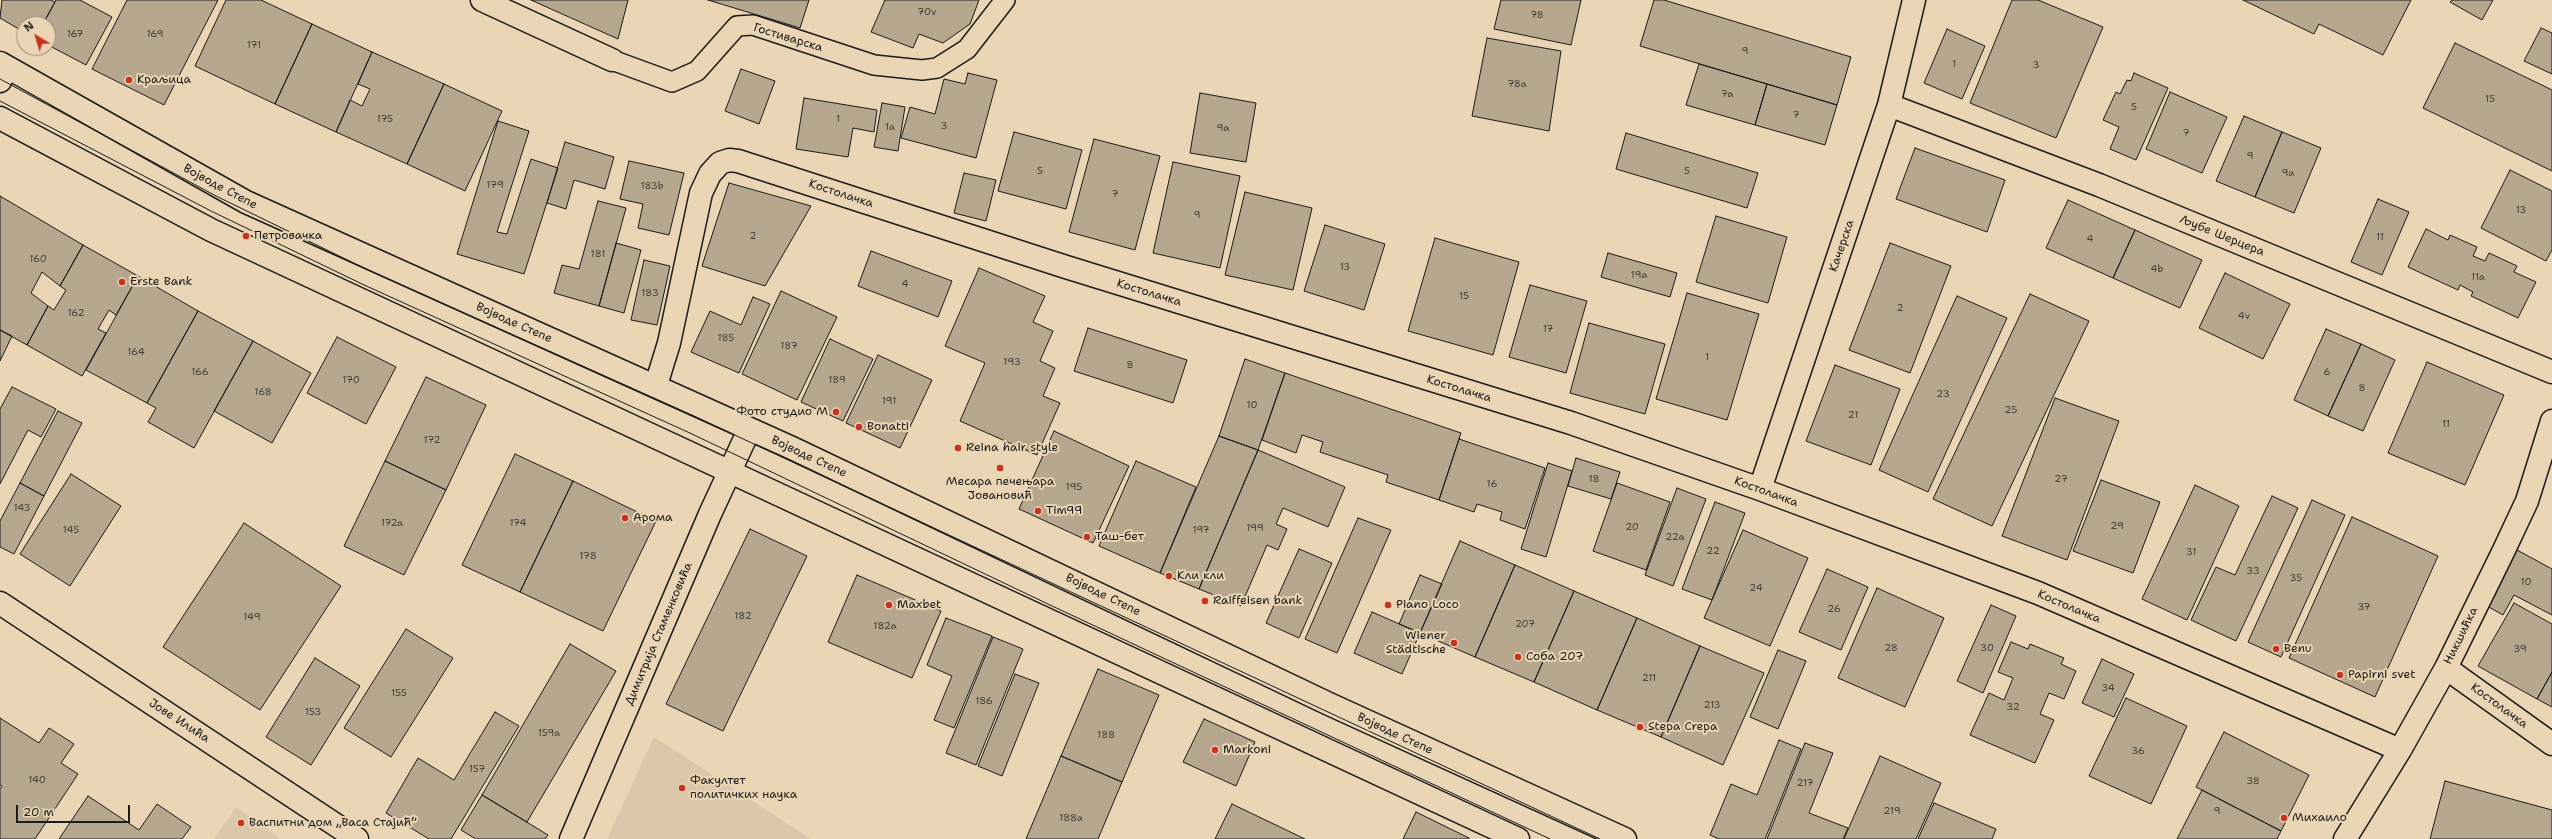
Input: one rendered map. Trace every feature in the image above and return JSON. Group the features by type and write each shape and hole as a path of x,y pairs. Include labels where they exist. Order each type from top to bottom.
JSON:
{"street":[{"name":"Гостиварска","path":"482,0 612,60"},
{"name":"Качерска","path":"1760,490 1889,105 1914,0"},
{"name":"Војводе Степе","path":"2,71 246,202 373,261 656,385 995,543 1329,704 1625,839"},
{"name":"Љубе Шерцера","path":"1889,105 2099,185 2552,372"},
{"path":"0,118 211,230 1518,839"},
{"name":"Костолачка","path":"656,385 669,343 701,193 710,174 720,163 729,160 1571,423 1760,490 2038,593 2400,750"},
{"name":"Никшићка","path":"2345,839 2400,750 2446,668 2527,501 2552,421"},
{"name":"Димитрија Стаменковића","path":"571,839 729,472 750,430"},
{"name":"Јове Илића","path":"0,603 357,839"},
{"name":"Костолачка","path":"2446,668 2552,744"}],"lane":[{"name":"Гостиварска","path":"612,60 672,82 697,71 737,26 753,25 874,65 930,69 954,60 967,49 1005,0"}],"shaded area":[{"name":"Факултет политичких наука","path":"654,737 811,839 607,839"},
{"name":"Васпитни дом „Васа Стајић”","path":"236,807 281,839 214,839"}],"building":[{"path":"2,0 51,0 55,2 47,16 16,16 16,27 0,18"},
{"path":"56,0 80,0 112,17 86,65 56,49 56,16 47,16"},
{"path":"127,0 218,0 164,105 92,69"},
{"path":"226,0 261,0 312,24 275,104 195,66"},
{"path":"531,0 628,0 618,39"},
{"path":"708,0 809,0 800,28"},
{"path":"885,0 979,0 970,24 943,43 919,34 913,48 871,32"},
{"path":"1501,0 1581,0 1571,45 1494,29"},
{"path":"1654,0 1664,0 1851,57 1837,105 1640,46"},
{"path":"2012,0 2038,0 2103,27 2056,138 1970,103"},
{"path":"2243,0 2411,0 2383,55 2319,24 2314,34"},
{"path":"2452,0 2493,0 2482,20 2450,2"},
{"path":"312,24 372,52 336,132 275,104"},
{"path":"2541,28 2552,33 2552,74 2524,61"},
{"path":"1947,29 1985,46 1962,99 1924,83"},
{"path":"1487,38 1561,51 1549,131 1472,116"},
{"path":"2455,43 2552,90 2552,171 2423,108"},
{"path":"372,52 444,84 407,164 336,132 350,100 362,106 370,89 358,84"},
{"path":"1699,64 1767,84 1755,125 1686,105"},
{"path":"741,69 775,81 759,124 725,111"},
{"path":"968,73 997,80 976,158 901,138 910,107 935,114 944,79 965,84"},
{"path":"2134,73 2168,88 2136,160 2110,149 2119,127 2103,120 2116,92 2120,94 2127,80 2131,81"},
{"path":"444,84 502,111 465,191 407,164"},
{"path":"1767,84 1837,105 1825,145 1755,125"},
{"path":"2170,92 2227,117 2202,173 2146,149"},
{"path":"1200,93 1256,103 1246,162 1190,153"},
{"path":"804,98 877,110 874,132 853,128 848,157 796,149"},
{"path":"882,103 905,107 898,151 874,147"},
{"path":"2244,116 2282,132 2255,197 2216,181"},
{"path":"498,121 529,131 497,232 507,234 531,159 558,168 524,274 457,254"},
{"path":"1014,132 1082,150 1066,209 998,191"},
{"path":"2282,132 2321,148 2294,213 2255,197"},
{"path":"1626,133 1758,173 1747,208 1616,169"},
{"path":"1094,139 1160,156 1135,250 1069,232"},
{"path":"565,142 614,157 605,189 574,180 566,209 547,203"},
{"path":"1915,148 2005,180 1987,232 1896,199"},
{"path":"629,161 684,173 669,235 638,228 643,204 620,199"},
{"path":"1173,162 1240,176 1220,268 1153,253"},
{"path":"2510,170 2552,191 2552,250 2546,261 2481,228"},
{"path":"964,173 996,180 986,221 954,213"},
{"path":"729,183 811,206 765,286 702,266"},
{"path":"1245,192 1312,208 1293,290 1225,275"},
{"path":"0,196 83,245 60,286 42,272 31,293 48,306 27,345 0,330"},
{"path":"2378,199 2409,212 2382,275 2351,262"},
{"path":"2068,200 2135,230 2113,278 2046,248"},
{"path":"598,201 626,208 599,306 554,293 562,265 579,269"},
{"path":"1716,216 1787,237 1768,303 1696,282"},
{"path":"1325,225 1385,244 1364,310 1304,291"},
{"path":"2426,229 2448,240 2450,235 2477,247 2473,256 2485,261 2489,253 2517,266 2514,272 2536,282 2518,318 2471,296 2473,292 2460,285 2458,290 2408,267"},
{"path":"2135,230 2202,260 2180,308 2113,278"},
{"path":"1435,238 1519,262 1493,355 1408,331"},
{"path":"616,243 641,250 624,313 599,306"},
{"path":"1890,243 1951,266 1910,373 1849,350"},
{"path":"83,245 138,276 116,315 109,310 98,329 106,333 82,376 27,345 48,306 54,310 66,290 60,286"},
{"path":"871,251 952,281 938,317 858,286"},
{"path":"1608,253 1677,273 1670,297 1601,277"},
{"path":"644,260 670,266 657,325 631,320"},
{"path":"979,268 1045,296 1033,322 1053,331 1040,361 1055,368 1043,396 1060,403 1037,455 960,421 985,363 945,346"},
{"path":"2225,273 2290,304 2263,359 2199,328"},
{"path":"138,276 198,311 147,403 86,370"},
{"path":"1530,285 1587,301 1566,373 1509,357"},
{"path":"781,291 837,317 797,400 742,374"},
{"path":"1687,293 1759,314 1727,420 1656,399"},
{"path":"2030,294 2089,321 1992,526 1933,499"},
{"path":"1957,296 2007,318 1928,492 1879,470"},
{"path":"753,297 770,304 739,373 691,352 710,311 741,325"},
{"path":"198,311 253,341 194,448 148,422 156,408 147,403"},
{"path":"1589,323 1665,344 1645,414 1570,393"},
{"path":"1088,328 1187,360 1173,403 1074,371"},
{"path":"2326,329 2361,344 2328,416 2294,400"},
{"path":"0,330 12,336 0,361"},
{"path":"337,337 396,367 366,424 307,393"},
{"path":"830,339 873,359 843,421 801,402"},
{"path":"253,341 311,373 272,443 214,411"},
{"path":"2361,344 2395,360 2363,431 2328,416"},
{"path":"878,355 932,380 900,448 846,423"},
{"path":"1245,359 1285,373 1258,450 1219,436"},
{"path":"2427,362 2504,395 2465,485 2388,453"},
{"path":"1835,365 1900,389 1871,465 1806,441"},
{"path":"1285,373 1461,433 1439,500 1386,482 1388,475 1320,452 1323,442 1302,435 1296,453 1262,440"},
{"path":"426,377 486,405 446,490 385,461"},
{"path":"12,387 56,409 41,437 28,430 0,484 0,409"},
{"path":"2055,398 2119,421 2067,560 2002,536"},
{"path":"58,411 82,423 44,496 20,483"},
{"path":"1054,431 1129,466 1093,543 1019,509"},
{"path":"1219,436 1258,450 1199,589 1160,573"},
{"path":"1459,439 1545,468 1525,529 1500,520 1502,512 1477,504 1474,512 1439,500"},
{"path":"1258,450 1345,487 1328,527 1283,508 1276,524 1287,529 1278,550 1267,545 1241,606 1199,589"},
{"path":"515,454 573,481 520,592 462,565"},
{"path":"1576,458 1620,472 1611,499 1568,486"},
{"path":"385,461 446,490 404,575 344,546"},
{"path":"1136,461 1196,487 1160,573 1099,546"},
{"path":"1548,463 1572,471 1546,557 1521,549"},
{"path":"71,474 121,506 70,586 20,554"},
{"path":"2101,480 2160,502 2133,573 2073,551"},
{"path":"573,481 656,521 603,631 520,592"},
{"path":"20,483 44,496 14,554 0,547 0,521"},
{"path":"1617,483 1670,502 1646,570 1593,551"},
{"path":"2195,485 2239,506 2187,620 2142,599"},
{"path":"1677,488 1706,499 1673,586 1645,575"},
{"path":"2272,496 2298,508 2236,641 2191,620 2216,567 2235,575"},
{"path":"2312,500 2345,515 2281,657 2248,642"},
{"path":"1715,502 1745,513 1712,600 1682,589"},
{"path":"2352,517 2438,556 2375,697 2289,658"},
{"path":"1358,518 1391,530 1337,653 1305,639"},
{"path":"244,523 341,586 260,710 163,647"},
{"path":"750,529 807,556 723,731 666,704"},
{"path":"1743,530 1808,558 1770,646 1704,618"},
{"path":"1460,541 1515,565 1475,657 1420,633"},
{"path":"1299,549 1332,563 1299,638 1266,623"},
{"path":"2517,550 2552,569 2552,615 2514,595 2503,615 2487,606"},
{"path":"1515,565 1574,591 1534,682 1475,657"},
{"path":"1827,569 1868,587 1841,650 1799,632"},
{"path":"857,575 941,611 912,678 828,642"},
{"path":"1420,575 1442,584 1420,633 1399,624"},
{"path":"1877,588 1944,618 1905,707 1838,678"},
{"path":"1574,591 1637,618 1597,710 1534,682"},
{"path":"2514,603 2552,624 2552,672 2537,699 2478,666"},
{"path":"1991,605 2016,616 1983,693 1957,681"},
{"path":"1372,612 1420,633 1402,674 1354,653"},
{"path":"946,618 992,636 954,728 934,720 952,676 927,665"},
{"path":"1637,618 1700,646 1661,737 1597,710"},
{"path":"406,629 453,658 391,757 344,728"},
{"path":"993,637 1023,649 976,765 946,753"},
{"path":"2011,642 2028,649 2030,644 2064,658 2061,664 2076,671 2064,699 2049,693 2040,714 2054,720 2035,763 1970,735 1989,693 2004,700 2013,678 1998,672"},
{"path":"570,644 616,671 527,822 482,795"},
{"path":"1700,646 1764,673 1723,765 1661,737"},
{"path":"1778,650 1806,661 1778,729 1750,717"},
{"path":"315,658 360,686 311,765 266,737"},
{"path":"2102,659 2134,674 2114,717 2082,703"},
{"path":"1098,669 1159,695 1122,782 1061,756"},
{"path":"2552,672 2552,707 2537,699"},
{"path":"1015,674 1039,683 1002,776 978,766"},
{"path":"2126,698 2187,726 2151,804 2089,776"},
{"path":"495,712 519,726 451,839 429,839 386,813 418,758 454,780"},
{"path":"0,718 39,743 49,728 74,744 61,763 78,774 35,839 0,839 0,789 2,786 0,785"},
{"path":"1204,719 1255,742 1236,786 1183,762"},
{"path":"2224,732 2309,775 2281,831 2196,787"},
{"path":"1779,740 1801,749 1765,839 1719,839 1710,835 1731,784 1757,795"},
{"path":"1805,743 1833,753 1809,813 1848,828 1843,839 1767,839"},
{"path":"1061,756 1122,782 1098,839 1026,839"},
{"path":"1880,756 1941,783 1916,839 1844,839"},
{"path":"2445,781 2552,810 2552,839 2430,839"},
{"path":"2202,790 2281,831 2277,839 2177,839"},
{"path":"482,795 548,835 545,839 476,839 461,830"},
{"path":"88,796 139,830 157,804 191,827 182,839 59,839"},
{"path":"1934,803 1996,829 1992,839 1918,839"},
{"path":"1232,804 1305,839 1215,839"},
{"path":"1416,812 1469,838 1469,839 1403,839"}],"tram line":[{"path":"0,79 216,196 368,270 694,416 1600,839"},
{"path":"0,101 211,211 362,284 692,434 1050,605 1550,839"}],"place":[{"name":"Краљица","path":"129,80"},
{"name":"Петровачка","path":"246,236"},
{"name":"Erste Bank","path":"122,282"},
{"name":"Фото студио М","path":"836,412"},
{"name":"Bonatti","path":"859,427"},
{"name":"Reina hair style","path":"958,448"},
{"name":"Месара печењара Јовановић","path":"1000,468"},
{"name":"Tim99","path":"1038,511"},
{"name":"Арома","path":"625,518"},
{"name":"Таш-бет","path":"1087,537"},
{"name":"Кли кли","path":"1169,576"},
{"name":"Raiffeisen bank","path":"1205,601"},
{"name":"Maxbet","path":"889,605"},
{"name":"Piano Loco","path":"1388,605"},
{"name":"Wiener Städtische","path":"1454,643"},
{"name":"Benu","path":"2276,649"},
{"name":"Соба 207","path":"1518,657"},
{"name":"Papirni svet","path":"2340,675"},
{"name":"Stepa Crepa","path":"1640,727"},
{"name":"Markoni","path":"1215,750"},
{"name":"Факултет политичких наука","path":"682,788"},
{"name":"Михаило","path":"2284,818"},
{"name":"Васпитни дом „Васа Стајић”","path":"241,823"}]}
